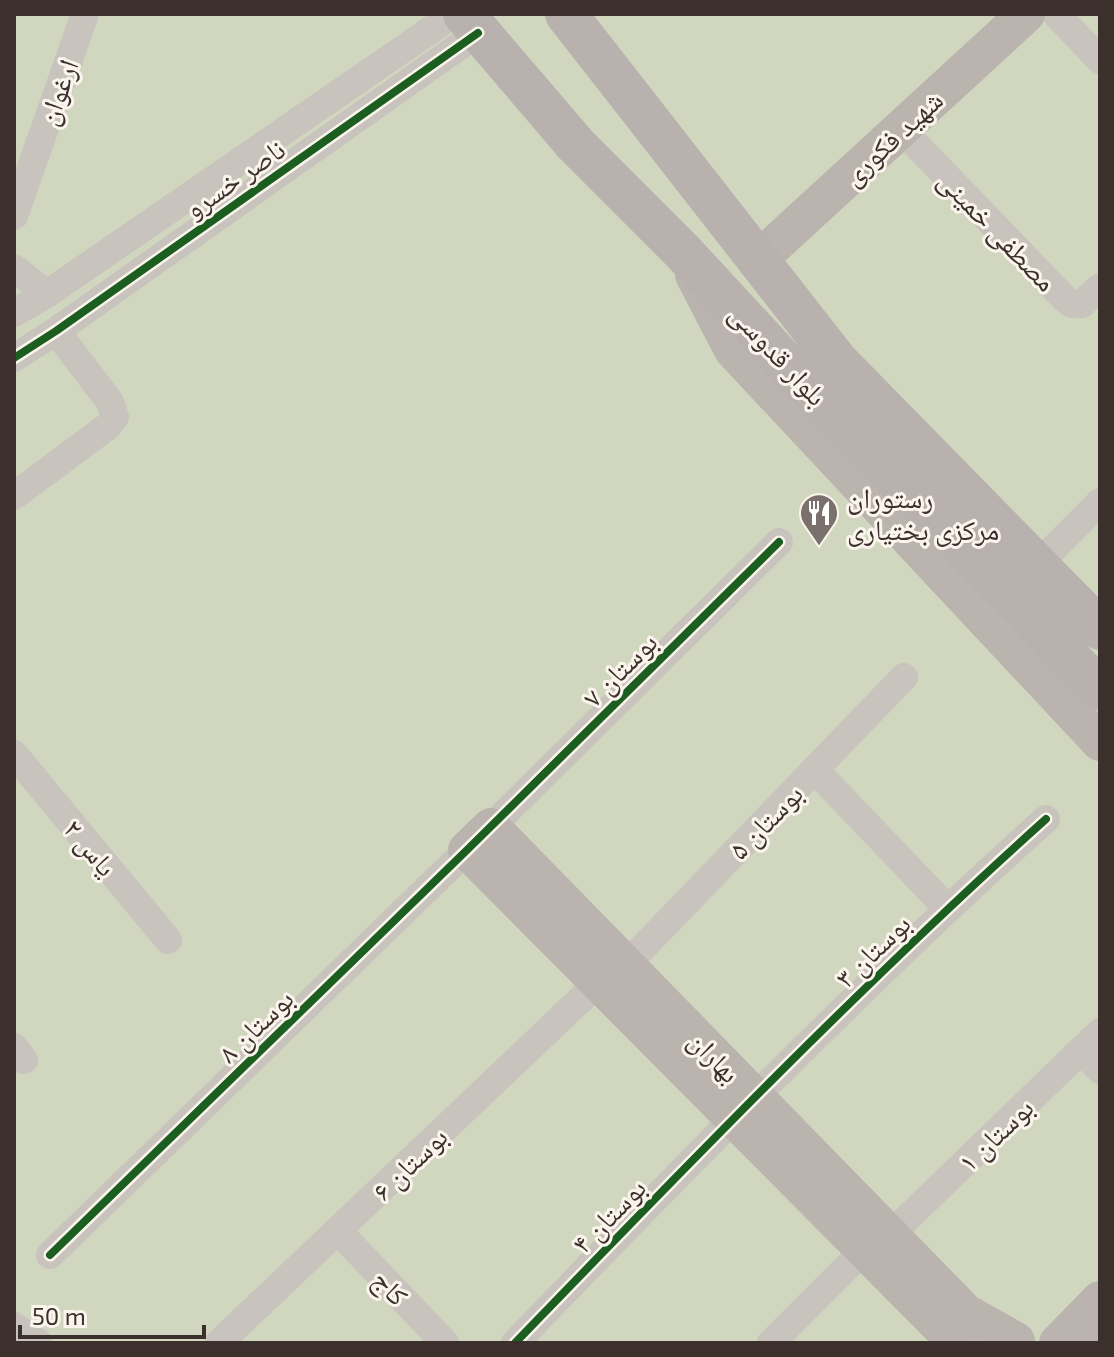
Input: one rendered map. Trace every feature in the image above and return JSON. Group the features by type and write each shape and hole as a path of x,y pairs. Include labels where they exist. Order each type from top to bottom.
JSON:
{"main road":[{"name":"بلوار قدوسی","path":"566,14 837,361 1099,625"},
{"name":"بلوار قدوسی","path":"473,19 576,145 682,251 807,386 1100,689"}],"street":[{"name":"ارغوان","path":"14,216 20,180 85,14"},
{"name":"شهید فکوری","path":"758,260 1026,14"},
{"path":"1056,14 1100,60"},
{"name":"ناصر خسرو","path":"14,313 473,19"},
{"name":"ناصر خسرو","path":"14,358 56,331 473,19"},
{"name":"مصطفی خمینی","path":"901,129 1065,299 1072,304 1082,304 1100,287"},
{"path":"682,251 733,350 1100,742"},
{"path":"14,268 47,294"},
{"path":"14,496 108,426 115,417 110,402 56,331"},
{"path":"1037,565 1100,502"},
{"name":"بوستان ۷","path":"479,839 779,542"},
{"name":"بوستان ۵","path":"612,974 904,677"},
{"name":"یاس ۲","path":"14,754 168,940"},
{"path":"815,770 947,908"},
{"name":"بوستان ۳","path":"744,1107 947,908 1046,819"},
{"name":"بهاران","path":"479,839 877,1242 957,1343"},
{"name":"بوستان ۸","path":"50,1255 479,839"},
{"name":"بوستان ۶","path":"219,1343 612,974"},
{"name":"بوستان ۱","path":"771,1343 877,1242 1094,1051"},
{"name":"بوستان ۴","path":"515,1343 744,1107"},
{"name":"کاج","path":"338,1231 445,1343"},
{"name":"بهاران","path":"877,1242 966,1313 1020,1342"},
{"path":"1058,1343 1100,1300"},
{"path":"14,1326 39,1343"}],"green space":[{"path":"14,14 1100,14 1100,1343 14,1343"}],"cycle path":[{"path":"14,358 478,33"},
{"path":"50,1255 779,542"},
{"path":"515,1343 842,1011 1046,819"}],"place":[{"name":"رستوران مرکزی بختیاری","path":"819,547"}]}
